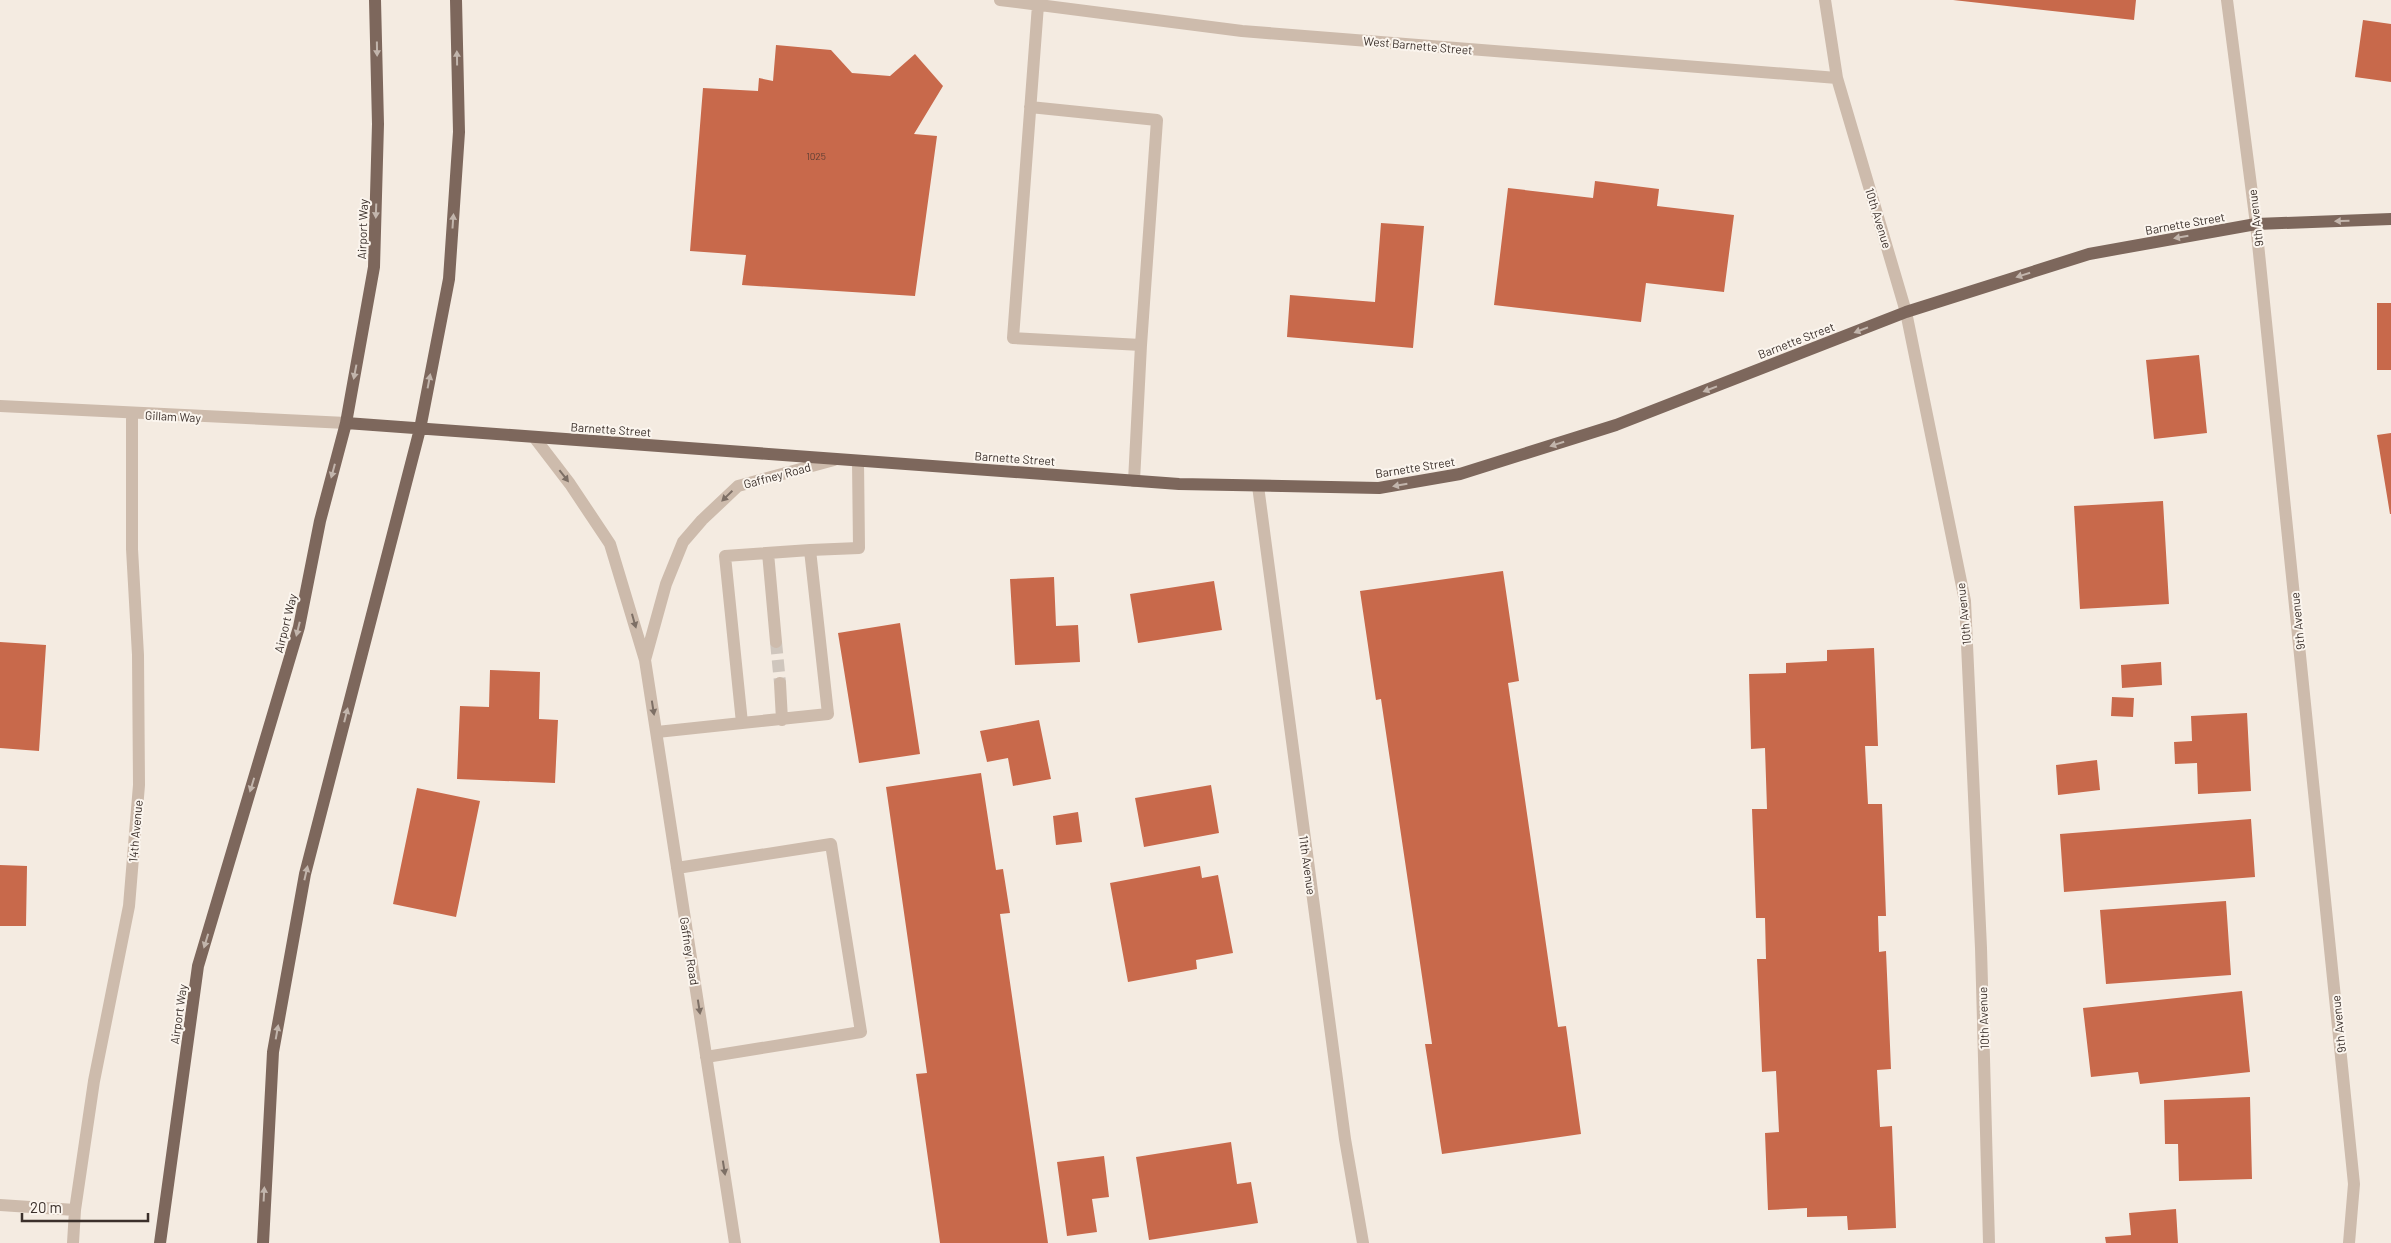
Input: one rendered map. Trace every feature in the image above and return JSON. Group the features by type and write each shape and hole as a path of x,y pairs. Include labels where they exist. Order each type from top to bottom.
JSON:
{"main road":[{"name":"Airport Way","path":"160,1243 198,966 299,627 320,521 346,423 374,267 378,124 375,0"},
{"path":"263,1243 273,1052 306,874 420,429 449,279 459,132 456,0"},
{"name":"Barnette Street","path":"346,423 1134,481 1379,488 1460,474 1616,425 1906,312 2089,254 2256,224 2391,219"}],"street":[{"name":"West Barnette Street","path":"1000,0 1242,31 1837,78"},
{"name":"10th Avenue","path":"1826,0 1837,78 1906,312 1965,601 1980,938 1990,1243"},
{"name":"9th Avenue","path":"2227,0 2256,224 2354,1184 2349,1243"},
{"path":"1038,5 1013,338 1141,345"},
{"path":"1030,107 1157,120 1141,345 1134,481"},
{"name":"Gillam Way","path":"0,406 132,414 346,423"},
{"name":"14th Avenue","path":"73,1243 75,1210 94,1082 129,906 140,785 138,655 132,548 132,414"},
{"name":"Gaffney Road","path":"534,437 570,484 610,544 645,660 735,1243"},
{"name":"Gaffney Road","path":"645,660 666,584 683,542 702,520 738,486 838,459"},
{"path":"742,723 725,556 859,548 858,461"},
{"name":"11th Avenue","path":"1258,486 1344,1139 1362,1243"},
{"path":"657,732 828,714 810,550"},
{"path":"768,553 776,642"},
{"path":"780,683 782,720"},
{"path":"677,868 831,844 861,1032 706,1057"},
{"path":"0,1205 75,1210"}],"building":[{"path":"1953,0 2136,0 2134,20"},
{"path":"2363,20 2391,24 2391,82 2355,77"},
{"path":"776,45 831,50 852,73 890,76 915,54 943,86 914,134 937,136 915,296 742,285 746,255 690,251 703,88 758,91 759,78 773,81"},
{"path":"1595,181 1659,189 1657,206 1734,215 1724,292 1646,283 1641,322 1494,305 1508,188 1593,198"},
{"path":"1381,223 1424,226 1413,348 1287,337 1290,295 1375,302"},
{"path":"2377,303 2391,303 2391,370 2377,370"},
{"path":"2199,355 2207,433 2154,439 2146,360"},
{"path":"2391,433 2391,514 2390,514 2377,435"},
{"path":"2163,501 2169,604 2080,609 2074,506"},
{"path":"1503,571 1519,681 1508,683 1558,1027 1566,1026 1581,1134 1442,1154 1425,1044 1432,1044 1381,699 1376,700 1360,591"},
{"path":"1054,577 1056,626 1078,625 1080,662 1015,665 1010,579"},
{"path":"1214,581 1222,630 1138,643 1130,594"},
{"path":"900,623 920,754 859,763 838,633"},
{"path":"0,642 46,645 39,751 0,748"},
{"path":"1874,648 1878,746 1865,746 1868,804 1882,804 1886,916 1878,916 1879,952 1886,951 1891,1069 1877,1070 1880,1127 1892,1126 1896,1228 1848,1230 1847,1216 1807,1217 1807,1208 1768,1210 1765,1133 1779,1132 1776,1071 1762,1072 1757,959 1766,959 1765,918 1756,918 1752,809 1767,809 1765,748 1751,749 1749,674 1786,673 1786,663 1827,661 1827,650"},
{"path":"2161,662 2162,685 2122,688 2121,665"},
{"path":"490,670 540,672 539,719 558,720 555,783 457,779 460,706 489,707"},
{"path":"2112,697 2134,698 2133,717 2111,716"},
{"path":"2247,713 2251,791 2198,794 2197,763 2175,764 2174,742 2192,741 2191,716"},
{"path":"1039,720 1051,779 1013,786 1008,758 987,762 980,731"},
{"path":"2097,760 2100,790 2058,795 2056,765"},
{"path":"981,773 996,870 1003,869 1010,913 1000,914 1048,1243 940,1243 916,1074 927,1073 886,787"},
{"path":"1211,785 1219,833 1144,847 1135,798"},
{"path":"417,788 480,801 456,917 393,904"},
{"path":"1078,812 1082,842 1056,845 1053,816"},
{"path":"2251,819 2255,877 2064,892 2060,834"},
{"path":"0,865 27,866 26,926 0,926"},
{"path":"1200,866 1202,878 1218,875 1233,953 1196,960 1197,969 1128,982 1110,883"},
{"path":"2226,901 2231,975 2106,984 2100,910"},
{"path":"2242,991 2250,1072 2140,1084 2138,1072 2091,1077 2083,1008"},
{"path":"2250,1097 2252,1179 2179,1181 2178,1144 2165,1144 2164,1100"},
{"path":"1231,1142 1237,1184 1251,1182 1258,1223 1149,1240 1136,1157"},
{"path":"1104,1156 1109,1197 1092,1199 1097,1232 1067,1236 1057,1162"},
{"path":"2176,1209 2178,1243 2106,1243 2105,1237 2131,1235 2129,1213"}],"tunnel":[{"path":"776,642 780,683"}]}
